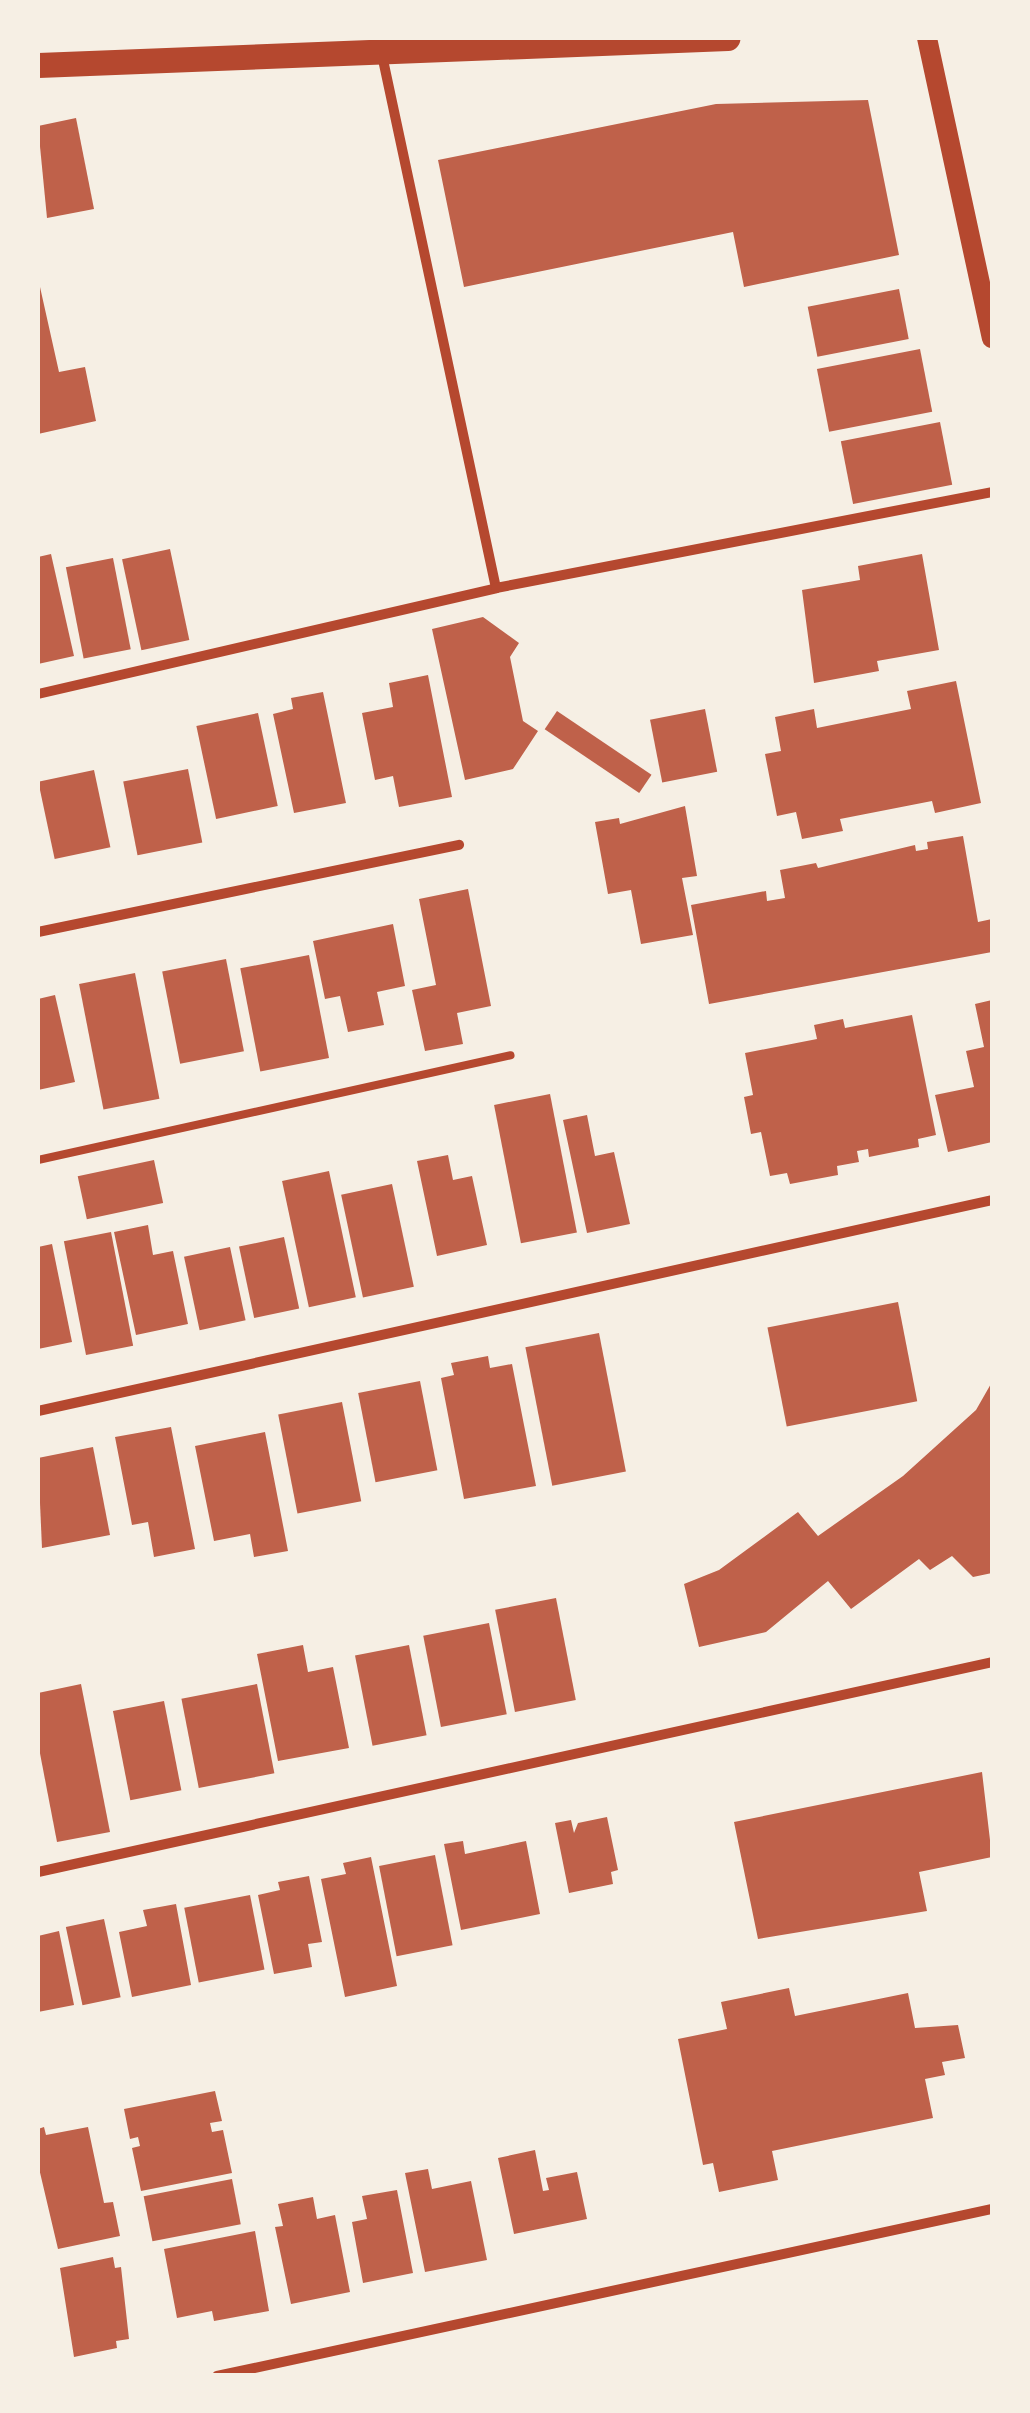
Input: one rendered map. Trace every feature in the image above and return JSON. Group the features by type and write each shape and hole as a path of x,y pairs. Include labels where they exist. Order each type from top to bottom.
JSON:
{"main road":[{"path":"38,66 727,38"},
{"path":"927,38 992,338"}],"street":[{"path":"382,55 496,588"},
{"path":"38,694 496,588 992,492"},
{"path":"38,932 459,844"},
{"path":"38,1410 992,1200"},
{"path":"38,1872 992,1662"},
{"path":"217,2376 992,2209"}],"lane":[{"path":"38,1160 510,1055"}],"building":[{"path":"868,100 899,255 744,287 733,232 464,287 438,160 716,104"},
{"path":"76,118 94,209 47,218 38,126"},
{"path":"38,278 59,372 85,367 96,421 38,434"},
{"path":"899,289 909,339 817,357 808,307"},
{"path":"920,349 932,412 829,432 817,369"},
{"path":"940,422 952,485 853,504 841,441"},
{"path":"170,549 189,640 141,650 122,559"},
{"path":"51,554 74,656 38,664 38,557"},
{"path":"922,554 939,650 877,661 879,671 814,683 802,590 860,580 858,566"},
{"path":"113,558 131,649 84,658 66,567"},
{"path":"483,617 519,643 510,657 523,721 538,731 513,769 465,780 432,629"},
{"path":"428,675 452,797 399,807 393,776 375,780 362,713 393,707 389,683"},
{"path":"956,681 981,803 935,813 932,801 840,819 843,831 802,839 796,812 777,816 765,754 781,751 775,717 814,709 817,728 911,709 907,691"},
{"path":"323,692 346,803 294,813 273,714 293,709 291,698"},
{"path":"705,709 717,772 662,783 650,720"},
{"path":"557,711 652,775 639,793 545,729"},
{"path":"258,713 278,806 216,819 196,726"},
{"path":"188,769 202,843 138,855 123,782"},
{"path":"94,770 110,847 55,859 38,782"},
{"path":"685,806 697,876 682,878 693,935 641,944 631,890 608,894 595,822 619,818 620,824"},
{"path":"963,836 978,922 992,919 992,952 709,1004 691,905 766,891 767,901 785,898 780,870 816,863 818,868 915,845 916,851 928,849 927,842"},
{"path":"468,889 491,1006 457,1013 463,1044 425,1051 412,990 436,985 419,899"},
{"path":"393,924 405,986 377,992 384,1025 348,1032 340,996 325,999 313,941"},
{"path":"309,955 329,1058 260,1071 240,968"},
{"path":"226,959 244,1051 180,1064 162,971"},
{"path":"135,973 159,1099 103,1110 79,984"},
{"path":"55,995 75,1082 38,1090 38,999"},
{"path":"992,1000 992,1142 948,1152 935,1095 974,1087 966,1051 984,1047 975,1004"},
{"path":"912,1015 936,1135 918,1139 919,1147 869,1157 868,1149 857,1151 859,1162 837,1166 838,1175 790,1184 787,1173 770,1176 761,1132 751,1134 744,1097 753,1095 745,1053 817,1039 814,1025 843,1019 845,1028"},
{"path":"550,1094 577,1232 521,1243 494,1105"},
{"path":"587,1115 595,1156 614,1152 630,1224 587,1233 563,1120"},
{"path":"448,1155 453,1180 472,1176 487,1245 437,1256 417,1161"},
{"path":"154,1160 163,1203 87,1219 78,1176"},
{"path":"329,1171 356,1297 309,1307 282,1181"},
{"path":"392,1184 414,1287 363,1298 341,1195"},
{"path":"148,1225 153,1255 173,1251 188,1324 136,1335 114,1232"},
{"path":"111,1232 133,1346 86,1355 64,1241"},
{"path":"284,1237 299,1308 254,1318 239,1247"},
{"path":"52,1244 72,1342 38,1349 38,1247"},
{"path":"230,1247 246,1320 200,1330 184,1257"},
{"path":"898,1302 917,1401 787,1427 767,1327"},
{"path":"599,1333 626,1471 552,1486 525,1347"},
{"path":"488,1356 490,1368 512,1364 536,1486 464,1499 441,1378 454,1375 451,1363"},
{"path":"420,1381 437,1470 376,1482 358,1393"},
{"path":"992,1382 992,1573 973,1577 952,1556 930,1570 919,1559 851,1609 828,1581 766,1632 699,1647 684,1584 719,1570 798,1512 818,1536 903,1476 976,1410"},
{"path":"342,1402 361,1501 297,1514 278,1414"},
{"path":"171,1427 195,1549 154,1557 148,1522 132,1525 115,1437"},
{"path":"265,1432 288,1551 254,1557 250,1534 214,1541 195,1446"},
{"path":"93,1447 110,1535 42,1548 38,1458"},
{"path":"556,1598 576,1700 515,1712 495,1610"},
{"path":"489,1623 507,1714 441,1727 423,1636"},
{"path":"303,1645 308,1672 333,1667 349,1748 278,1761 257,1654"},
{"path":"409,1645 427,1735 373,1746 355,1655"},
{"path":"81,1684 110,1832 57,1842 38,1743 38,1693"},
{"path":"257,1684 274,1773 199,1788 181,1699"},
{"path":"164,1701 181,1790 130,1800 113,1711"},
{"path":"982,1772 992,1857 919,1872 927,1911 758,1939 734,1822"},
{"path":"607,1817 618,1870 611,1872 613,1884 569,1893 555,1823 571,1820 574,1833 578,1823"},
{"path":"463,1841 465,1854 526,1841 540,1914 461,1930 444,1844"},
{"path":"435,1855 453,1945 397,1956 379,1866"},
{"path":"371,1857 397,1986 345,1997 321,1879 346,1874 343,1863"},
{"path":"309,1876 322,1942 308,1944 312,1967 274,1974 258,1895 280,1890 278,1882"},
{"path":"250,1895 265,1970 199,1982 184,1908"},
{"path":"176,1904 191,1985 132,1997 119,1932 147,1926 143,1910"},
{"path":"104,1919 121,1997 82,2005 66,1927"},
{"path":"59,1931 74,2005 38,2012 38,1936"},
{"path":"789,1988 795,2016 908,1993 915,2028 958,2025 965,2058 942,2062 945,2075 925,2079 933,2118 772,2151 778,2180 719,2192 713,2163 703,2165 678,2039 727,2029 721,2002"},
{"path":"215,2091 222,2121 210,2123 212,2132 223,2130 232,2173 141,2191 132,2148 140,2146 138,2137 130,2139 124,2109"},
{"path":"44,2127 46,2135 88,2127 104,2203 113,2202 120,2236 58,2249 38,2164 38,2129"},
{"path":"535,2150 543,2191 549,2190 546,2178 577,2172 587,2219 514,2234 498,2158"},
{"path":"428,2169 432,2189 471,2181 487,2260 425,2272 405,2173"},
{"path":"232,2179 241,2224 152,2241 144,2196"},
{"path":"397,2190 413,2273 363,2283 352,2222 367,2219 362,2196"},
{"path":"313,2197 317,2219 335,2215 350,2292 291,2304 275,2227 283,2226 278,2204"},
{"path":"255,2231 269,2311 214,2321 212,2311 177,2318 164,2249"},
{"path":"113,2257 115,2268 121,2267 129,2339 116,2341 117,2348 74,2357 60,2268"}]}
